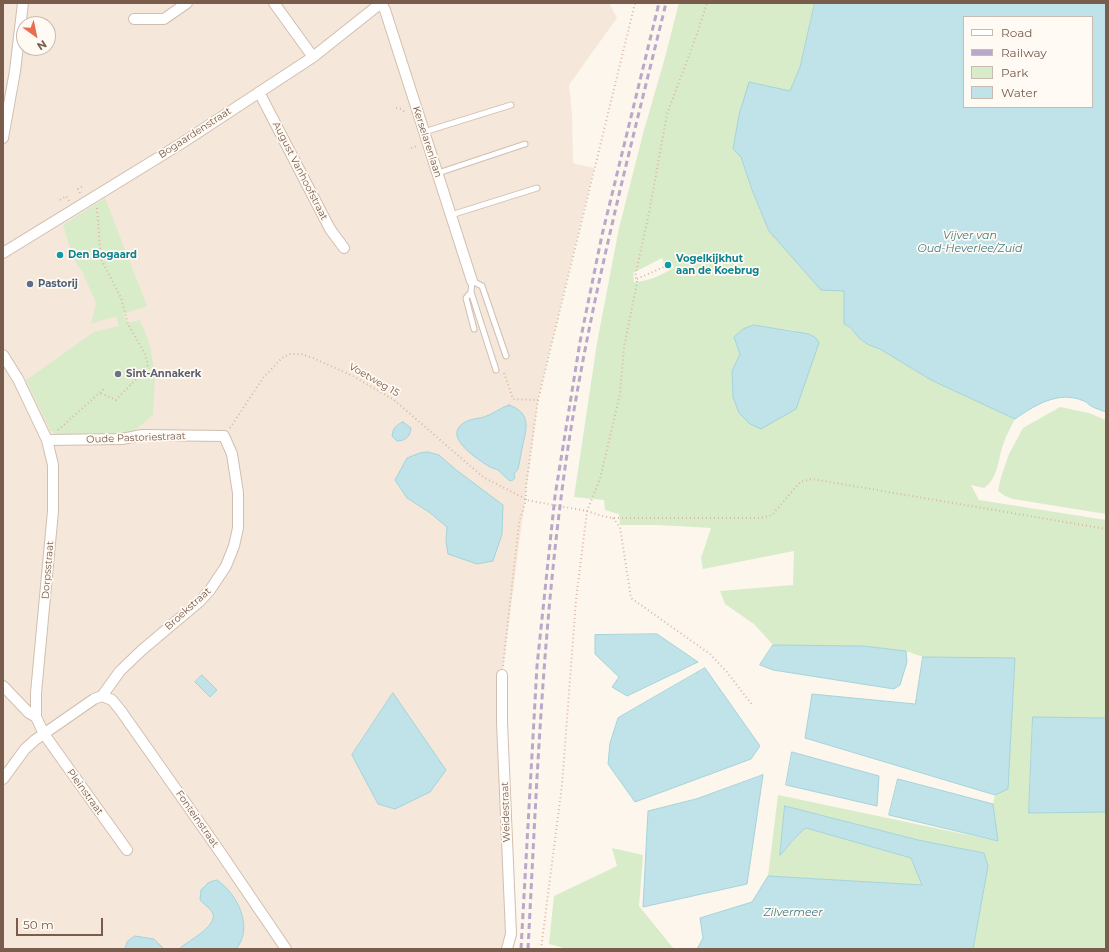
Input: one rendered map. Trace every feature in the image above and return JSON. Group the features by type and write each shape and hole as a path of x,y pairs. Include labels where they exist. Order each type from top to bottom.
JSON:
{"street":[{"path":"3,138 15,71 23,3"},
{"path":"134,19 164,19 187,3"},
{"path":"274,3 313,57"},
{"name":"Bogaardenstraat","path":"4,251 182,143 260,92 313,57 381,3"},
{"name":"Kerselarenlaan","path":"381,3 385,10 472,281"},
{"name":"August Vanhoofstraat","path":"260,92 330,229 344,248"},
{"name":"Dorpsstraat","path":"3,355 18,379 45,438 53,465 53,510 36,693 36,717 44,734"},
{"name":"Oude Pastoriestraat","path":"45,438 122,439 142,435 224,436"},
{"name":"Broekstraat","path":"44,734 94,699 102,696 120,672 142,650 203,598 226,566 234,546 238,528 238,500 232,454 224,436"},
{"name":"Weidestraat","path":"502,675 502,722 511,934 507,949"},
{"path":"3,686 29,713 36,717"},
{"name":"Fonteinstraat","path":"102,696 112,700 121,711 286,949"},
{"path":"3,779 25,749 44,734"},
{"name":"Pleinstraat","path":"44,734 127,850"}],"lane":[{"path":"424,132 511,105"},
{"path":"438,173 525,144"},
{"path":"451,215 537,188"},
{"path":"474,329 466,298 470,292 472,281 482,286 506,356"},
{"path":"470,292 496,370"}],"path":[{"path":"502,675 519,523 526,500 526,486 538,400 635,3"},
{"path":"541,949 562,785 576,600 587,510 600,479 620,394 624,348 638,279 636,277 667,114 696,37 706,3"},
{"path":"396,108 401,109 406,113"},
{"path":"411,148 418,146"},
{"path":"82,195 78,189 83,186"},
{"path":"60,200 66,196 69,202"},
{"path":"97,207 101,259 121,298 128,324 145,354 148,365 116,400 100,392"},
{"path":"638,279 666,266"},
{"name":"Voetweg 15","path":"224,436 238,418 242,409 263,378 282,358 290,354 301,354 353,376 394,400 483,477 526,500 587,510 602,516 613,518 762,518 772,515 800,482 812,479 1106,529"},
{"path":"45,438 105,388"},
{"path":"613,518 620,527 631,598 710,654 753,706"}],"shaded area":[{"path":"3,3 609,3 617,18 569,85 572,114 573,163 594,168 538,400 502,675 503,868 511,934 510,949 3,949"}],"green space":[{"path":"679,3 815,3 800,67 790,91 733,149 741,157 752,190 769,231 844,291 844,324 850,327 860,339 869,345 880,349 931,380 1015,419 1004,442 993,479 984,488 971,485 979,500 1106,520 1106,718 1033,717 1029,813 1106,812 1106,949 973,949 987,866 984,853 918,840 785,806 791,844 801,831 806,828 911,858 923,885 768,876 778,795 997,841 993,804 995,795 1008,789 1015,659 923,657 906,651 863,646 773,645 754,624 725,604 720,591 793,585 794,551 703,569 701,558 711,528 658,525 620,525 619,514 605,510 604,500 574,497 597,343 619,228 644,130","holes":["662,258 664,263 668,260 674,267 655,278 634,282 633,273","754,325 796,331 733,397 732,371 740,354 735,337"]},
{"path":"105,198 147,306 123,314 127,323 140,320 150,345 155,376 153,415 127,437 58,437 50,430 26,380 94,332 119,326 116,316 91,324 96,303 83,273 73,258 63,225"},
{"path":"1060,407 1089,413 1106,420 1106,514 1013,499 998,491 1009,454 1023,428"},
{"path":"612,848 643,855 639,906 674,949 567,949 549,944 554,896 617,866"}],"water":[{"name":"Vijver van Oud-Heverlee/Zuid","path":"815,3 1106,3 1106,412 1093,407 1084,401 1065,397 1056,398 1039,404 1015,419 931,380 880,349 869,345 860,339 850,327 844,324 844,291 821,290 769,231 752,190 741,157 733,149 739,115 749,82 790,91 800,67"},
{"path":"754,325 809,334 816,338 819,343 796,409 761,429 750,424 739,413 733,397 732,371 740,354 734,337 743,329"},
{"path":"509,405 521,412 526,421 526,432 518,469 514,474 515,478 510,481 498,470 490,467 465,449 457,436 457,431 463,423 487,416"},
{"path":"403,422 411,428 410,434 407,438 397,441 392,436 393,431"},
{"path":"428,452 439,455 503,505 502,534 493,561 477,564 448,554 446,541 447,527 429,512 407,498 395,480 407,458 420,453"},
{"path":"657,634 698,662 627,696 612,687 619,677 595,654 595,635"},
{"path":"773,645 863,646 906,651 907,662 900,685 894,689 773,670 760,665"},
{"path":"923,657 1015,658 1008,789 995,795 805,738 812,694 915,704"},
{"path":"705,668 760,746 751,759 635,802 608,764 610,743 618,718"},
{"path":"202,675 217,690 210,697 195,682"},
{"path":"393,693 446,770 430,792 395,809 378,804 352,755"},
{"path":"1033,717 1106,718 1106,812 1029,813"},
{"path":"792,752 879,776 877,806 786,785"},
{"path":"763,775 747,884 643,907 648,811 696,799"},
{"path":"898,779 993,804 998,841 889,815"},
{"name":"Zilvermeer","path":"785,806 918,840 984,853 988,866 973,949 697,949 703,938 700,918 752,902 768,876 922,885 911,858 806,828 780,855"},
{"path":"217,880 225,886 237,902 241,912 244,931 241,941 236,949 179,949 206,929 213,919 211,910 200,900 201,890 208,883"},
{"path":"135,936 154,939 164,949 125,949 127,942"}],"railway":[{"path":"521,949 537,666 555,496 580,342 602,235 659,3"},
{"path":"528,949 544,666 554,554 570,435 606,249 666,3"}],"place":[{"name":"Den Bogaard","path":"60,255"},
{"name":"Vogelkijkhut aan de Koebrug","path":"668,265"},
{"name":"Pastorij","path":"30,284"},
{"name":"Sint-Annakerk","path":"118,374"}]}
